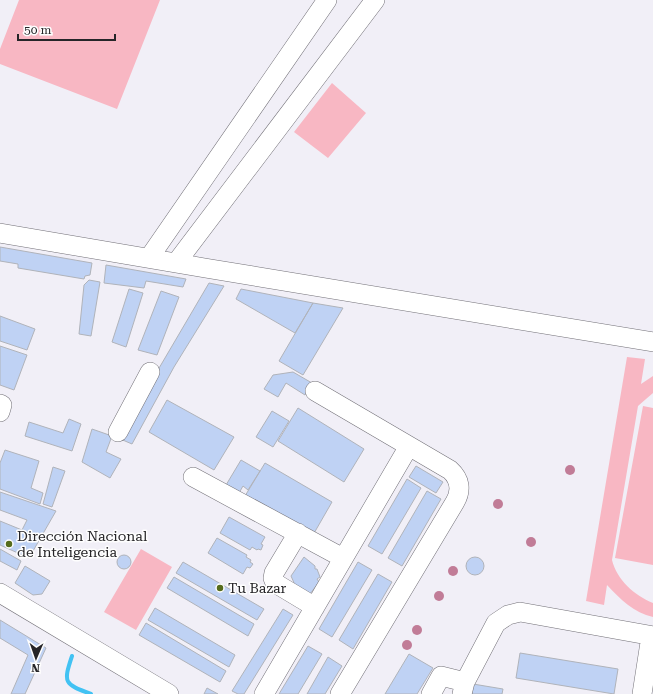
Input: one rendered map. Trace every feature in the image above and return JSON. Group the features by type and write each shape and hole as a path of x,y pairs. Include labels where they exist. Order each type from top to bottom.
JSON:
{"street":[{"path":"149,258 328,0"},
{"path":"176,263 375,0"},
{"path":"0,233 653,342"},
{"path":"118,432 150,372"},
{"path":"316,391 450,470 458,479 460,491 458,497 340,694"},
{"path":"264,694 410,446"},
{"path":"193,477 344,558"},
{"path":"298,533 274,573 273,578 275,583 315,607"},
{"path":"0,593 169,694"},
{"path":"431,694 441,676 464,688 496,623 508,615 520,612 652,636 642,694"}],"shaded area":[{"path":"19,0 160,0 117,109 0,64 0,49"},
{"path":"332,83 366,113 328,158 294,132"},
{"path":"627,357 645,359 641,384 653,376 653,393 638,406 612,560 618,574 627,586 639,596 653,603 653,617 634,609 622,600 607,585 604,605 586,601"},
{"path":"643,406 653,408 653,565 615,558"},
{"path":"141,549 172,567 136,630 104,612"}],"building":[{"path":"0,247 92,263 90,275 85,276 84,279 18,268 18,264 0,261"},
{"path":"106,265 186,279 183,287 146,281 144,288 104,283"},
{"path":"89,280 100,282 91,336 79,334 84,285"},
{"path":"209,283 224,286 174,367 132,444 118,438"},
{"path":"129,289 143,293 126,347 112,342"},
{"path":"241,289 313,303 295,333 236,299"},
{"path":"161,291 179,297 157,355 138,350"},
{"path":"313,303 343,308 303,375 279,361"},
{"path":"0,316 35,329 27,350 0,341"},
{"path":"0,346 27,355 14,390 0,385"},
{"path":"293,372 312,383 305,395 286,383 278,397 264,389 273,375"},
{"path":"167,400 234,437 214,470 149,432"},
{"path":"298,408 364,449 344,482 278,441"},
{"path":"272,411 289,421 273,447 256,437"},
{"path":"69,419 81,424 72,451 25,436 29,422 63,433"},
{"path":"92,429 112,436 106,452 121,459 110,478 82,462"},
{"path":"5,450 39,461 31,488 43,493 40,504 0,489 0,463"},
{"path":"241,460 260,471 248,490 243,486 239,493 226,485"},
{"path":"265,463 332,502 313,535 245,496"},
{"path":"416,466 443,482 436,493 409,477"},
{"path":"53,467 65,471 52,507 43,504"},
{"path":"407,479 421,488 382,554 368,546"},
{"path":"427,491 441,499 402,566 388,558"},
{"path":"0,492 56,511 29,558 0,545 0,521 22,530 27,520 0,510"},
{"path":"229,517 265,537 261,544 263,545 261,550 257,550 252,547 250,550 220,533"},
{"path":"217,538 247,555 246,557 251,560 250,562 253,564 250,568 247,567 243,574 208,553"},
{"path":"0,549 21,561 17,570 0,561"},
{"path":"121,555 127,555 131,559 131,565 127,569 121,569 117,565 117,559"},
{"path":"304,557 315,566 315,569 317,569 320,577 317,579 319,582 310,594 295,585 291,576"},
{"path":"475,557 482,559 484,566 482,573 475,575 468,573 466,566 468,559"},
{"path":"183,562 264,609 257,620 176,573"},
{"path":"358,562 372,570 332,637 319,629"},
{"path":"25,566 50,581 42,594 33,595 15,583"},
{"path":"378,574 392,582 353,649 339,640"},
{"path":"174,577 254,624 248,636 167,588"},
{"path":"155,608 235,655 229,667 148,620"},
{"path":"283,609 293,615 244,694 238,694 232,691"},
{"path":"0,620 46,648 25,694 11,694 28,655 0,638"},
{"path":"146,623 226,671 220,682 139,635"},
{"path":"308,646 322,654 298,694 279,694"},
{"path":"520,653 618,669 614,694 516,678"},
{"path":"409,654 433,668 417,694 385,694"},
{"path":"328,657 342,666 325,694 307,694"},
{"path":"473,684 503,689 502,694 472,694"},
{"path":"207,688 218,694 204,694"}],"waterway":[{"path":"72,656 67,672 68,681 75,688 91,694"}],"place":[{"name":"Dirección Nacional de Inteligencia","path":"9,544"},
{"name":"Tu Bazar","path":"220,588"}]}
